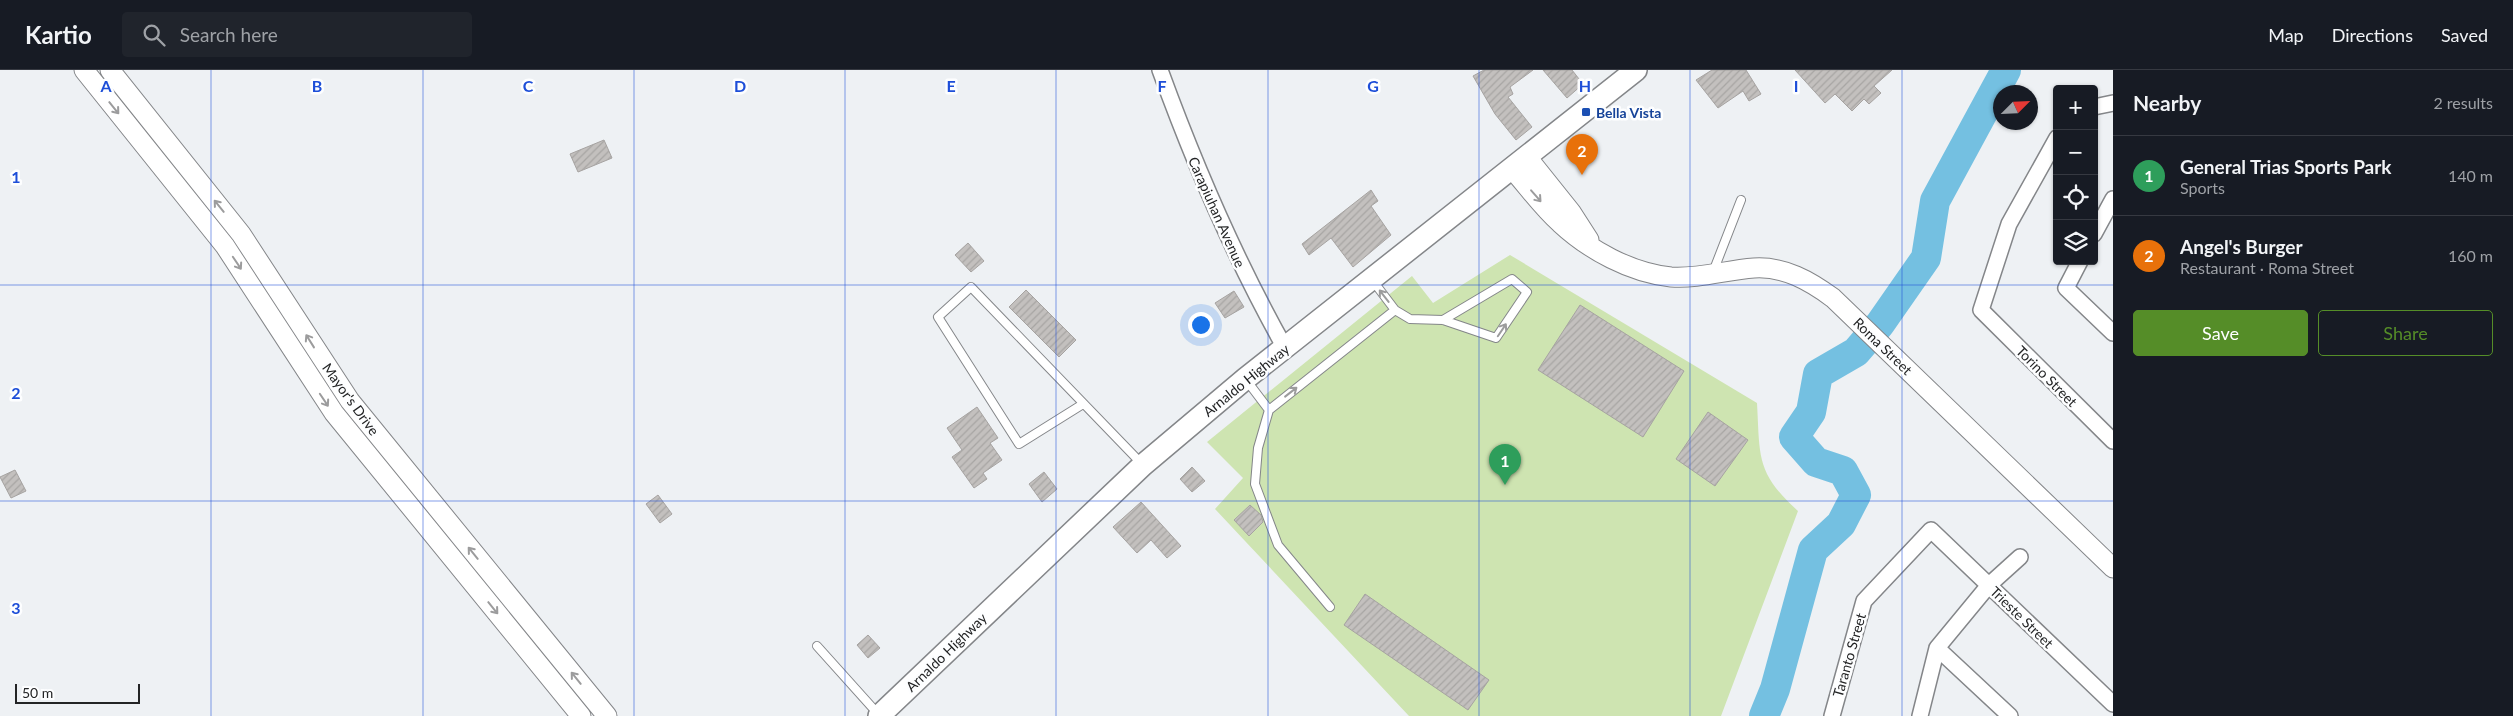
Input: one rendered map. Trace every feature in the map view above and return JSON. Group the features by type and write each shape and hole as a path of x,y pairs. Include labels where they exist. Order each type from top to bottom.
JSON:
{"main road":[{"name":"Arnaldo Highway","path":"879,716 1143,465 1245,380 1636,70"}],"street":[{"name":"Mayor's Drive","path":"84,70 225,246 334,413 581,716"},
{"name":"Mayor's Drive","path":"110,70 241,234 338,386 607,716"},
{"name":"Carapiuhan Avenue","path":"1160,70 1190,150 1250,286 1285,348"},
{"path":"2098,106 2113,103"},
{"name":"Torino Street","path":"2053,145 2009,224 1981,310 2113,441"},
{"name":"Roma Street","path":"1520,163 1560,223 1596,249 1619,262 1646,272 1671,277 1755,268 1783,271 1809,281 1834,298 2113,568"},
{"path":"2098,228 2111,209"},
{"path":"2078,265 2066,288 2113,333"},
{"path":"407,503 422,490"},
{"name":"Trieste Street","path":"1931,530 2113,704"},
{"name":"Taranto Street","path":"1832,716 1864,601 1931,530"},
{"path":"1920,716 1937,648 1989,585 2020,557"},
{"path":"1937,648 2010,716"}],"lane":[{"path":"1712,274 1741,200"},
{"path":"1372,281 1395,310 1410,319 1443,320 1496,338 1527,292 1512,279 1443,320"},
{"path":"1083,404 1020,444 938,317 970,287 1143,465"},
{"path":"1330,606 1278,545 1255,484 1258,448 1269,410 1395,310"},
{"path":"1245,380 1269,410"},
{"path":"818,646 879,716"}],"green space":[{"path":"1510,255 1757,403 1760,451 1767,474 1784,498 1798,511 1721,716 1409,716 1215,509 1243,478 1207,442 1412,276 1433,303"}],"building":[{"path":"1484,70 1533,70 1510,87 1513,94 1508,97 1532,127 1516,140 1495,114 1473,76"},
{"path":"1543,70 1572,70 1583,84 1567,98"},
{"path":"1712,70 1746,70 1761,94 1749,101 1743,91 1718,108 1696,80"},
{"path":"1795,70 1892,70 1874,86 1881,93 1869,104 1864,99 1852,111 1835,94 1825,103"},
{"path":"604,140 612,158 578,172 570,154"},
{"path":"1371,190 1378,201 1371,206 1391,235 1353,267 1331,238 1309,255 1302,244"},
{"path":"968,243 984,261 971,272 955,255"},
{"path":"1026,290 1076,340 1059,357 1009,307"},
{"path":"1234,291 1244,307 1225,318 1215,303"},
{"path":"1580,305 1684,371 1643,437 1538,370"},
{"path":"977,407 998,438 990,443 1002,460 983,473 987,479 974,488 952,457 962,450 947,428"},
{"path":"1708,412 1748,440 1715,486 1676,459"},
{"path":"1192,467 1205,481 1192,492 1180,479"},
{"path":"15,470 26,491 11,498 0,477"},
{"path":"1044,472 1057,489 1042,502 1029,484"},
{"path":"658,495 672,514 660,523 646,504"},
{"path":"1141,502 1181,546 1167,558 1151,540 1137,553 1113,527"},
{"path":"1250,505 1261,515 1263,522 1249,536 1234,520"},
{"path":"1365,594 1489,680 1468,710 1344,625"},
{"path":"868,635 880,648 868,658 857,645"}],"waterway":[{"path":"1764,716 1775,689 1813,550 1841,524 1856,495 1843,471 1816,462 1794,437 1811,412 1818,374 1856,352 1880,324 1926,258 1935,201 2006,70"}],"place":[{"name":"Bella Vista","path":"1586,112"},
{"name":"Angel's Burger","path":"1582,175"},
{"name":"General Trias Sports Park","path":"1505,485"}]}
